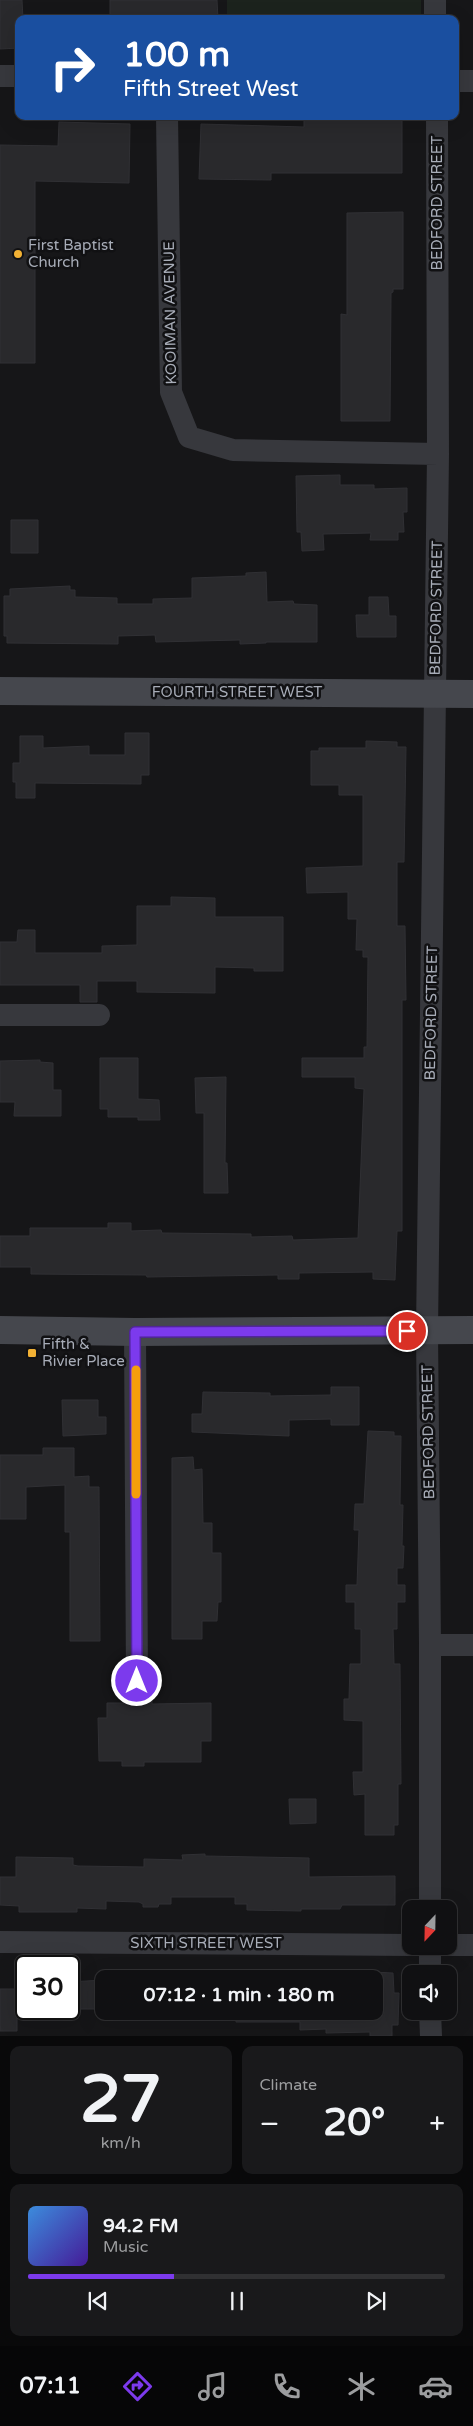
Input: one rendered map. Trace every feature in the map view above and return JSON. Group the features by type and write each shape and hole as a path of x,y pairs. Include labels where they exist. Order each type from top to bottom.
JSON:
{"street":[{"path":"435,0 435,15"},
{"path":"0,76 15,76"},
{"path":"459,81 473,81"},
{"name":"KOOIMAN AVENUE","path":"167,120 171,392 189,436 233,450 438,454"},
{"name":"BEDFORD STREET","path":"430,1900 427,1331 438,454 437,120"},
{"name":"FOURTH STREET WEST","path":"0,691 473,694"},
{"path":"0,1014 99,1015"},
{"path":"0,1330 135,1332 473,1330"},
{"path":"135,1332 137,1681"},
{"path":"430,1645 473,1645"},
{"name":"SIXTH STREET WEST","path":"0,1942 402,1945"},
{"path":"458,1945 473,1945"},
{"path":"430,2020 431,2036"}],"shaded area":[{"path":"227,0 421,0 421,15 227,15"}],"building":[{"path":"0,0 22,0 23,15 15,15 15,48 0,49"},
{"path":"110,0 217,0 218,15 110,15"},
{"path":"304,120 402,120 402,173 271,173 271,180 199,179 201,124 304,127"},
{"name":"First Baptist Church","path":"59,122 130,124 129,183 35,181 35,363 0,363 0,145 58,146"},
{"path":"403,212 403,289 393,289 391,293 390,421 341,421 341,314 347,315 347,213"},
{"path":"340,475 340,485 374,485 374,489 407,488 407,512 403,512 404,532 398,532 398,540 370,540 371,533 323,534 324,550 302,551 301,532 297,532 296,476"},
{"path":"11,520 38,520 38,553 11,553"},
{"path":"266,572 267,602 293,601 294,604 317,605 317,642 240,644 240,640 156,642 155,635 118,636 118,644 7,643 7,636 4,636 4,596 10,596 10,589 70,586 70,590 75,590 75,597 117,598 117,604 153,604 153,599 192,598 192,578 246,576 246,573"},
{"path":"369,597 388,597 389,616 396,616 396,637 357,637 356,615 369,615"},
{"path":"125,733 149,733 149,775 141,775 141,784 35,783 35,798 16,798 16,782 13,782 13,763 20,763 20,736 43,736 43,748 89,746 89,755 125,755"},
{"path":"366,741 397,742 397,747 406,747 404,862 397,862 397,926 405,926 406,1000 402,1000 402,1231 397,1231 395,1280 373,1279 373,1272 299,1273 299,1279 278,1279 278,1275 147,1277 146,1275 31,1274 31,1267 0,1267 0,1236 30,1236 30,1228 108,1228 108,1223 131,1223 131,1231 161,1230 162,1233 251,1234 251,1237 292,1236 293,1240 358,1238 364,1089 355,1088 355,1077 302,1077 302,1058 364,1058 364,1047 367,1047 368,957 363,957 363,950 356,950 357,919 348,919 348,892 307,893 306,868 363,866 363,795 339,795 339,785 311,785 311,751 319,751 319,748 366,748"},
{"path":"171,897 215,898 215,917 283,917 283,971 254,971 254,968 215,967 215,993 137,992 137,981 97,981 97,1002 80,1002 80,985 0,985 0,942 17,942 18,930 35,930 35,953 102,953 102,946 137,945 137,906 171,906"},
{"path":"100,1058 138,1058 138,1099 159,1100 160,1120 138,1120 138,1117 108,1117 108,1109 100,1109"},
{"path":"40,1060 40,1062 53,1063 53,1090 61,1090 61,1116 14,1116 15,1102 0,1102 0,1061"},
{"path":"226,1077 225,1163 227,1163 228,1193 204,1193 204,1113 196,1113 195,1078"},
{"path":"331,1387 359,1387 359,1425 331,1425 331,1419 289,1420 289,1436 192,1432 192,1414 202,1414 203,1392 270,1393 270,1396 331,1395"},
{"path":"62,1400 98,1400 98,1417 106,1417 106,1434 63,1436"},
{"path":"368,1431 394,1432 394,1436 401,1436 400,1505 403,1505 402,1546 404,1546 403,1568 397,1568 397,1585 405,1585 405,1602 397,1602 397,1629 393,1629 394,1664 400,1664 401,1784 398,1784 398,1825 394,1825 394,1835 365,1835 365,1794 354,1795 353,1772 363,1772 363,1721 344,1720 344,1699 349,1699 350,1664 361,1664 361,1629 355,1629 355,1602 346,1602 346,1585 357,1585 359,1530 354,1530 355,1504 364,1504"},
{"path":"43,1448 74,1448 74,1477 89,1476 89,1487 99,1487 100,1641 70,1641 70,1532 65,1532 65,1485 26,1487 26,1519 0,1519 0,1455 43,1455"},
{"path":"193,1457 194,1470 202,1469 203,1523 212,1523 212,1553 221,1553 221,1602 218,1602 217,1621 202,1621 202,1639 172,1639 172,1458"},
{"path":"131,1699 152,1699 152,1704 211,1703 211,1741 201,1741 201,1762 144,1762 144,1766 122,1766 122,1761 99,1761 98,1718 107,1718 107,1703 131,1703"},
{"path":"289,1799 316,1799 316,1823 290,1824"},
{"path":"205,1854 205,1856 309,1858 309,1877 395,1876 395,1905 342,1905 340,1909 301,1909 301,1911 247,1910 247,1904 235,1904 235,1897 171,1897 171,1904 159,1904 158,1907 143,1907 143,1904 139,1902 106,1901 106,1909 77,1908 77,1912 19,1912 19,1906 0,1905 0,1877 16,1877 16,1857 73,1858 73,1865 78,1866 144,1867 144,1859 183,1860 182,1855"},
{"path":"383,1973 393,1973 394,1993 399,1993 398,2025 392,2025 392,2036 370,2036 370,2032 326,2033 326,2029 300,2030 300,2022 236,2022 236,2020 383,2020"},
{"path":"80,1981 95,1981 95,2009 80,2009"},
{"path":"0,1989 15,1989 17,2031 0,2031"}],"slow traffic":[{"path":"136,1370 136,1494"}],"place":[{"name":"First Baptist Church","path":"18,254"},
{"name":"Fifth & Rivier Place","path":"32,1353"}],"route":[{"path":"137,1681 135,1332 407,1331"}]}
